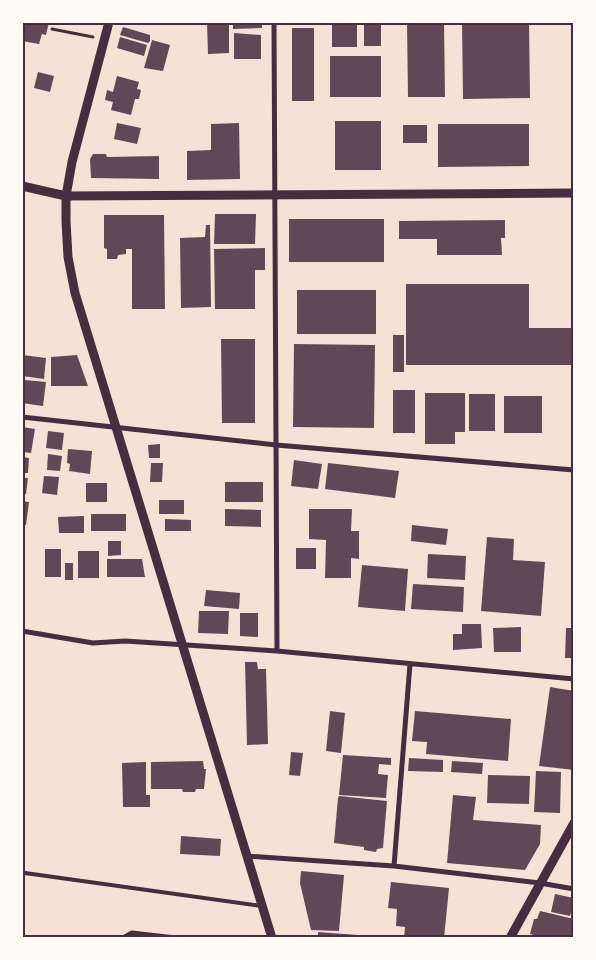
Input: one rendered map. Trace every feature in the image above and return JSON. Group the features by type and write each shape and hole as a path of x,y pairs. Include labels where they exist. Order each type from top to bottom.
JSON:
{"street":[{"path":"109,22 72,162 66,196 68,257 75,293 272,938"},
{"path":"274,22 277,651"},
{"path":"22,186 66,196 574,193"},
{"path":"22,417 117,429 276,445 574,470"},
{"path":"22,631 93,643 125,642 277,651 574,678"},
{"path":"394,866 410,664"},
{"path":"510,938 574,822"},
{"path":"246,856 394,866 540,883 574,889"},
{"path":"123,938 132,932 175,938"}],"lane":[{"path":"22,875 26,873 262,906"}],"path":[{"path":"52,29 93,37"}],"building":[{"path":"22,22 49,22 46,35 42,34 39,44 22,41"},
{"path":"207,22 229,22 229,53 208,54"},
{"path":"233,22 262,22 262,28 233,29"},
{"path":"332,22 357,22 357,47 332,47"},
{"path":"364,22 381,22 381,46 364,46"},
{"path":"407,22 444,22 445,97 408,97"},
{"path":"462,22 529,22 530,98 463,99"},
{"path":"123,27 150,35 150,41 148,43 120,35"},
{"path":"292,28 314,28 314,101 292,101"},
{"path":"234,33 261,35 261,59 234,59"},
{"path":"120,37 147,45 144,56 117,48"},
{"path":"152,40 170,45 163,71 144,68"},
{"path":"330,56 381,56 381,97 330,97"},
{"path":"38,72 54,76 50,92 34,88"},
{"path":"117,76 139,82 137,89 141,90 139,99 135,99 131,115 111,110 113,102 105,100 107,90 113,92"},
{"path":"335,121 381,121 381,170 335,170"},
{"path":"117,123 141,128 137,144 114,139"},
{"path":"239,123 240,179 187,180 187,151 211,150 211,124"},
{"path":"438,124 529,124 529,166 438,167"},
{"path":"403,125 427,125 427,143 403,143"},
{"path":"93,154 106,154 107,157 159,156 159,179 91,178 90,159"},
{"path":"215,214 256,214 255,244 214,244"},
{"path":"104,215 164,215 165,309 132,309 132,249 126,249 126,254 118,255 117,259 107,259 107,249 104,248"},
{"path":"289,219 384,219 384,262 289,262"},
{"path":"505,220 505,238 501,238 502,255 437,255 437,239 399,239 399,221"},
{"path":"206,225 210,225 211,307 181,308 180,238 205,237"},
{"path":"265,248 265,270 255,270 255,309 215,309 214,249"},
{"path":"406,284 529,284 529,328 574,328 574,365 406,365"},
{"path":"297,290 376,290 376,334 297,334"},
{"path":"393,335 404,335 404,372 393,372"},
{"path":"221,339 255,339 255,423 222,423"},
{"path":"294,344 375,345 374,428 293,427"},
{"path":"22,355 46,358 44,379 22,376"},
{"path":"77,355 88,386 51,386 51,357"},
{"path":"25,380 46,382 43,406 22,403"},
{"path":"393,390 415,390 415,433 393,433"},
{"path":"425,393 465,393 465,432 455,432 455,444 425,444"},
{"path":"469,394 495,394 495,431 469,431"},
{"path":"504,396 542,396 542,433 504,433"},
{"path":"22,427 35,429 31,453 22,452"},
{"path":"48,431 64,433 62,450 46,448"},
{"path":"160,444 160,458 149,458 148,445"},
{"path":"68,449 92,451 90,474 69,471 70,464 67,463"},
{"path":"48,454 62,456 60,471 47,470"},
{"path":"22,457 29,458 28,473 22,473"},
{"path":"294,460 322,464 318,489 291,486"},
{"path":"151,463 163,463 162,482 150,482"},
{"path":"328,463 399,471 395,498 325,489"},
{"path":"44,476 59,477 57,495 42,493"},
{"path":"22,478 28,478 26,494 22,494"},
{"path":"225,482 263,482 263,502 225,502"},
{"path":"86,483 107,483 107,502 86,502"},
{"path":"159,500 184,500 184,514 159,514"},
{"path":"22,501 29,502 26,525 22,525"},
{"path":"225,509 261,510 261,527 225,526"},
{"path":"309,509 352,509 351,531 359,531 359,559 351,558 351,578 325,578 326,540 309,539"},
{"path":"91,514 126,514 126,531 91,531"},
{"path":"84,516 84,533 59,533 58,517"},
{"path":"165,519 191,520 191,531 165,531"},
{"path":"412,525 448,529 446,545 411,541"},
{"path":"487,537 514,539 513,560 545,562 541,616 481,611"},
{"path":"108,541 121,541 121,555 108,556"},
{"path":"296,548 316,548 316,569 296,569"},
{"path":"45,549 61,549 61,577 45,577"},
{"path":"78,551 99,551 99,578 78,578"},
{"path":"428,554 466,556 465,580 427,578"},
{"path":"107,559 142,559 145,577 107,577"},
{"path":"65,563 73,563 73,580 65,580"},
{"path":"362,565 408,569 405,611 358,607"},
{"path":"413,584 464,587 463,612 411,609"},
{"path":"206,590 240,593 239,609 204,606"},
{"path":"199,611 229,611 228,634 198,633"},
{"path":"240,613 258,613 258,637 240,636"},
{"path":"462,624 481,624 482,648 453,650 453,634 462,634"},
{"path":"521,627 521,652 494,652 493,628"},
{"path":"566,628 574,628 574,658 565,658"},
{"path":"245,662 257,662 258,669 266,669 268,744 247,745"},
{"path":"550,687 574,691 574,715 571,736 574,737 574,770 539,766"},
{"path":"330,711 345,713 341,753 326,751"},
{"path":"415,711 511,719 508,761 426,754 427,742 412,741"},
{"path":"291,752 303,753 300,776 289,775"},
{"path":"343,755 391,758 391,765 379,764 378,774 388,775 386,798 339,795"},
{"path":"409,758 443,760 443,772 408,771"},
{"path":"203,761 204,769 206,769 204,789 196,789 195,792 183,792 182,789 151,789 151,762"},
{"path":"452,761 483,763 482,774 451,772"},
{"path":"146,762 146,795 150,795 150,807 123,807 122,763"},
{"path":"536,771 561,772 560,813 534,812"},
{"path":"488,775 530,776 529,804 487,803"},
{"path":"453,795 476,797 473,820 541,825 540,844 525,870 447,863"},
{"path":"339,796 387,801 383,848 377,849 376,852 364,850 364,847 334,843"},
{"path":"181,836 221,839 220,856 180,854"},
{"path":"301,871 344,875 339,931 311,930 300,883"},
{"path":"391,882 449,888 444,938 404,938 405,927 396,926 397,909 388,908"},
{"path":"555,894 574,898 570,916 551,912"},
{"path":"540,911 574,919 574,938 534,938 534,935 530,934 534,919 537,919"},
{"path":"318,932 371,936 371,938 318,938"}]}
